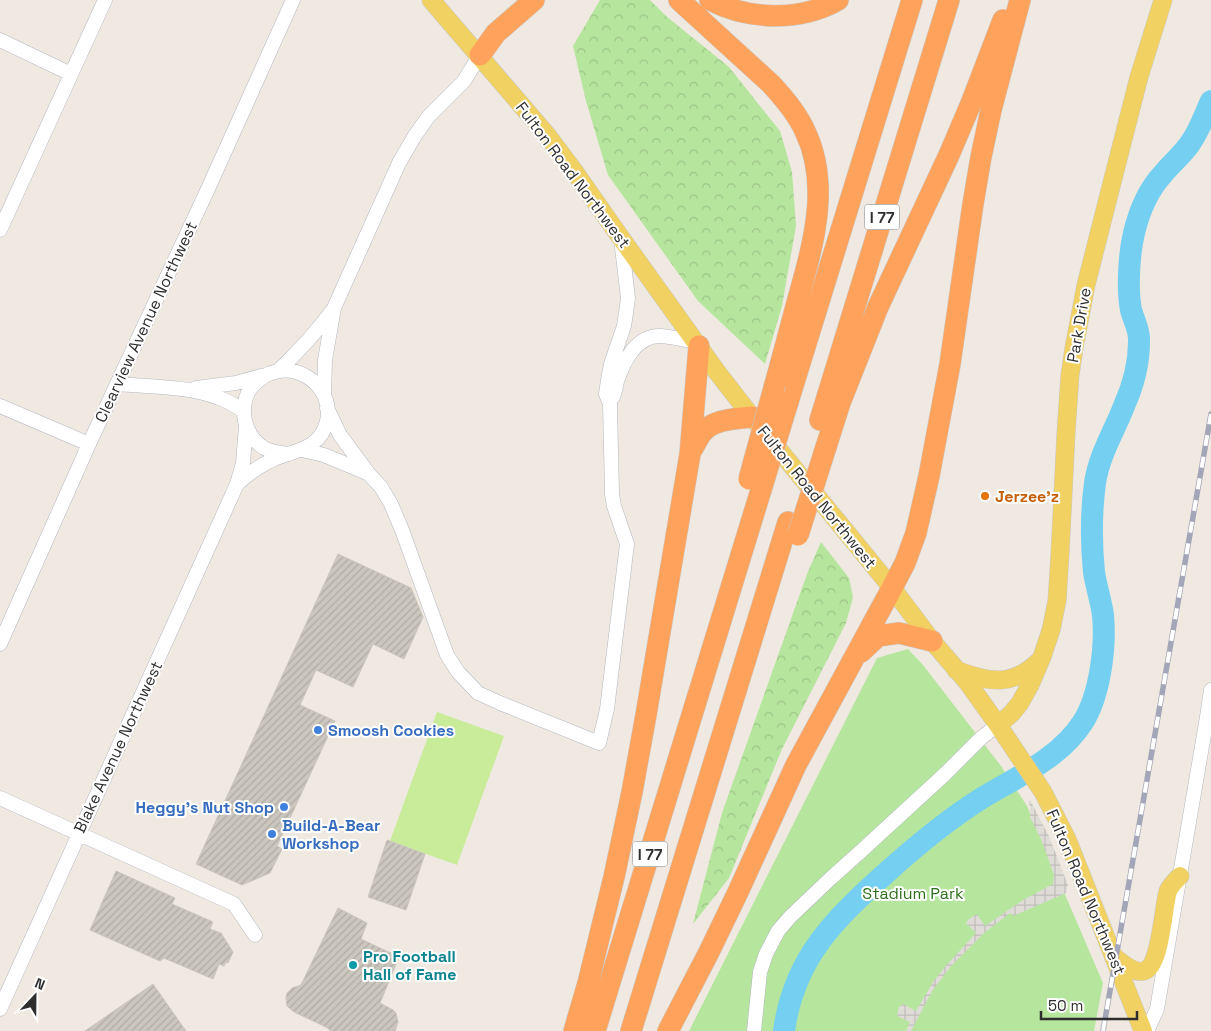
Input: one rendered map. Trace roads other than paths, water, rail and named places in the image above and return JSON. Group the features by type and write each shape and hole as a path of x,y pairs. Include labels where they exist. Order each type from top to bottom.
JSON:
{"highway":[{"path":"480,55 496,33 534,0"},
{"path":"679,0 782,96 805,131 816,170 818,190 816,228 807,269 775,384 755,484"},
{"path":"710,0 738,11 776,16 814,10 838,0"},
{"name":"I 77","path":"595,1031 704,677 755,484 788,402 912,0"},
{"name":"I 77","path":"631,1031 736,691 793,529 949,0"},
{"path":"820,441 843,394 878,308 949,155 1011,0"},
{"path":"668,1031 717,935 796,765 905,563 916,533 929,476 950,364 981,157 991,110 1020,0"},
{"path":"574,1031 614,877 646,716 690,454 698,344"},
{"path":"690,454 703,432 717,422 752,417"},
{"path":"854,659 878,636 899,633 932,641"}],"main road":[{"name":"Fulton Road Northwest","path":"431,0 547,135 752,417 968,683 1002,731 1043,792 1067,839 1143,1031"},
{"name":"Park Drive","path":"1002,731 1030,685 1042,658 1051,630 1056,601 1060,554 1066,433 1074,348 1086,285 1116,163 1139,77 1163,0"},
{"path":"956,670 983,678 1010,679 1031,669 1042,658"},
{"path":"1113,956 1126,966 1142,971 1152,964 1157,950 1169,889 1180,876"}],"street":[{"path":"0,230 105,0"},
{"name":"Clearview Avenue Northwest","path":"0,644 89,444 207,191 293,0"},
{"path":"0,40 71,74"},
{"path":"278,371 319,329 334,308 406,150 428,117 464,81 480,55"},
{"path":"610,404 606,394 608,380 625,320 628,298 621,238"},
{"path":"296,452 313,443 322,433 327,421 325,360 334,308"},
{"path":"183,390 236,383 278,371 292,370 306,375 316,384 340,435 368,473 381,487 391,504 447,654 458,672 478,693 598,743 607,709 627,544 614,506 612,494 610,404 622,369 636,347 647,339 661,336 698,344"},
{"path":"619,339 636,347"},
{"path":"264,376 253,385 246,397 243,411 246,426 253,438 264,448 276,453 296,452 324,455 368,473"},
{"path":"118,384 183,390 220,398 243,411"},
{"path":"0,406 89,444"},
{"name":"Blake Avenue Northwest","path":"0,1009 237,484 243,463 246,426"},
{"name":"Blake Avenue Northwest","path":"237,484 268,462 296,452"},
{"path":"1147,1031 1157,1009 1211,690"},
{"path":"754,1031 760,972 766,954 778,931 803,904 945,774 981,738 1002,731"},
{"path":"0,798 234,904 255,935"}],"waterway":[{"path":"784,1031 789,1005 807,961 819,942 850,907 944,824 969,806 1037,766 1050,756 1073,735 1089,711 1098,685 1104,641 1103,615 1094,572 1092,550 1092,516 1095,483 1103,453 1130,391 1137,367 1139,350 1139,333 1131,310 1129,292 1132,241 1139,217 1149,194 1166,170 1193,140 1211,101"}],"railway":[{"path":"1103,1031 1211,414"}],"place":[{"name":"Jerzee'z","path":"985,496"},
{"name":"Smoosh Cookies","path":"318,730"},
{"name":"Heggy's Nut Shop","path":"284,807"},
{"name":"Build-A-Bear Workshop","path":"272,834"},
{"name":"Pro Football Hall of Fame","path":"353,965"}],"park label":[{"name":"Stadium Park","path":"913,893"}]}
